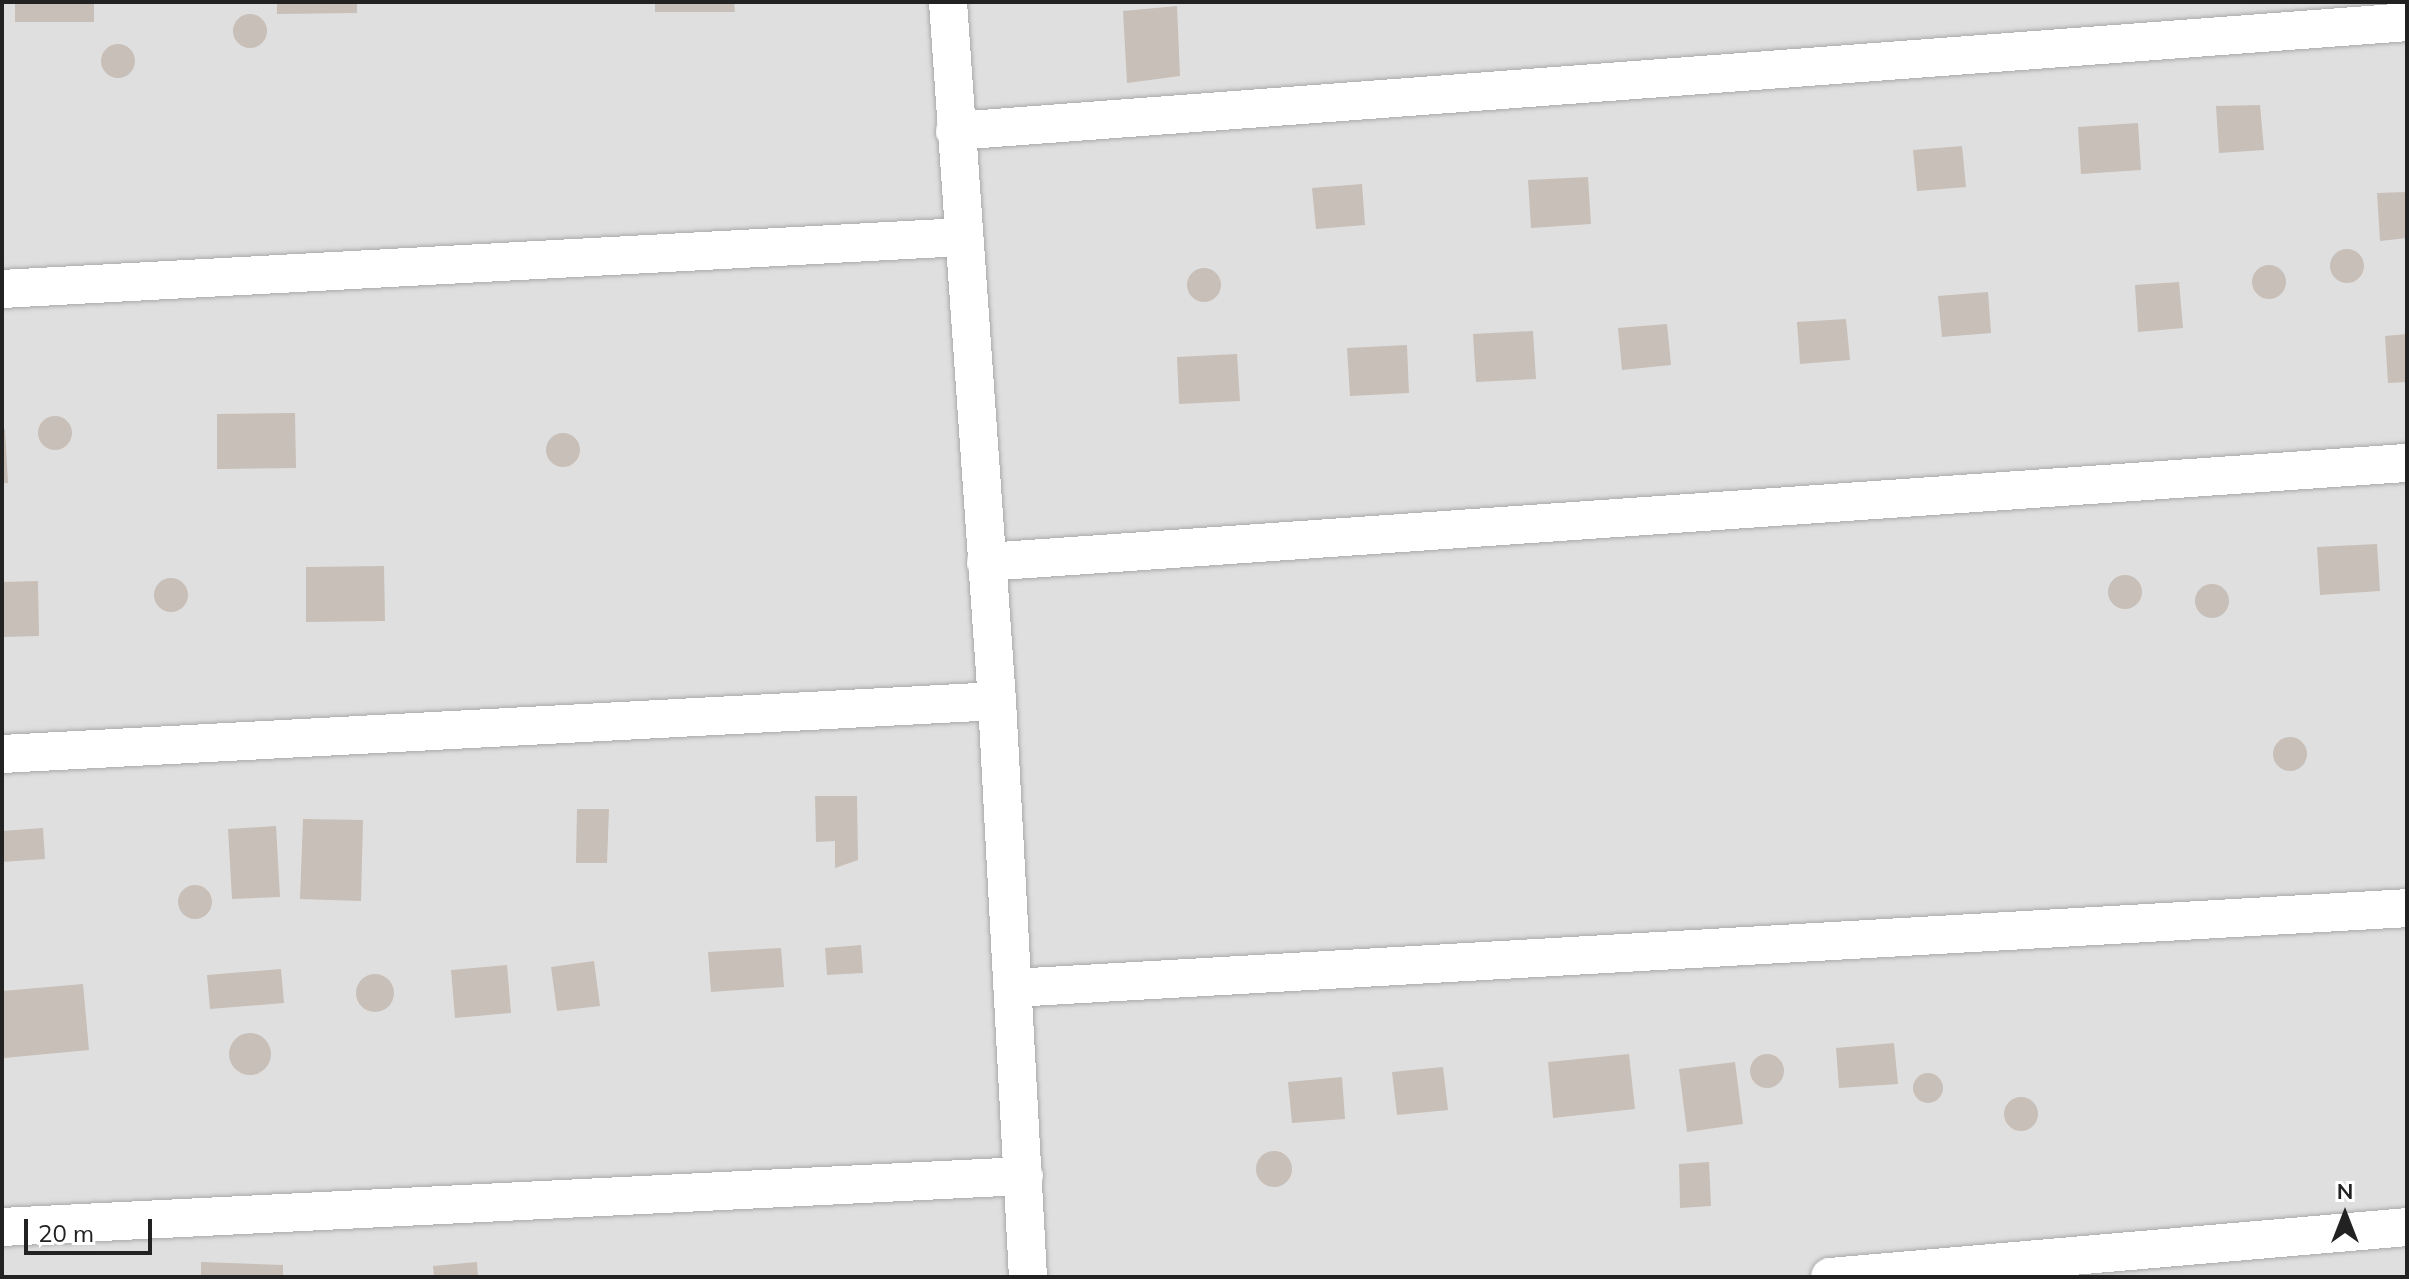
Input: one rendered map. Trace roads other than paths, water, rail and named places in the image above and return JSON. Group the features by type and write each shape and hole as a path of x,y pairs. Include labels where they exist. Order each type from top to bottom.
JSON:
{"street":[{"path":"948,2 961,237 997,701 1028,1277"},
{"path":"955,131 2407,22"},
{"path":"2,289 961,237"},
{"path":"986,562 2407,463"},
{"path":"2,754 997,701"},
{"path":"1013,988 2407,908"},
{"path":"2,1227 1024,1176"},
{"path":"1830,1277 2407,1227"}]}
